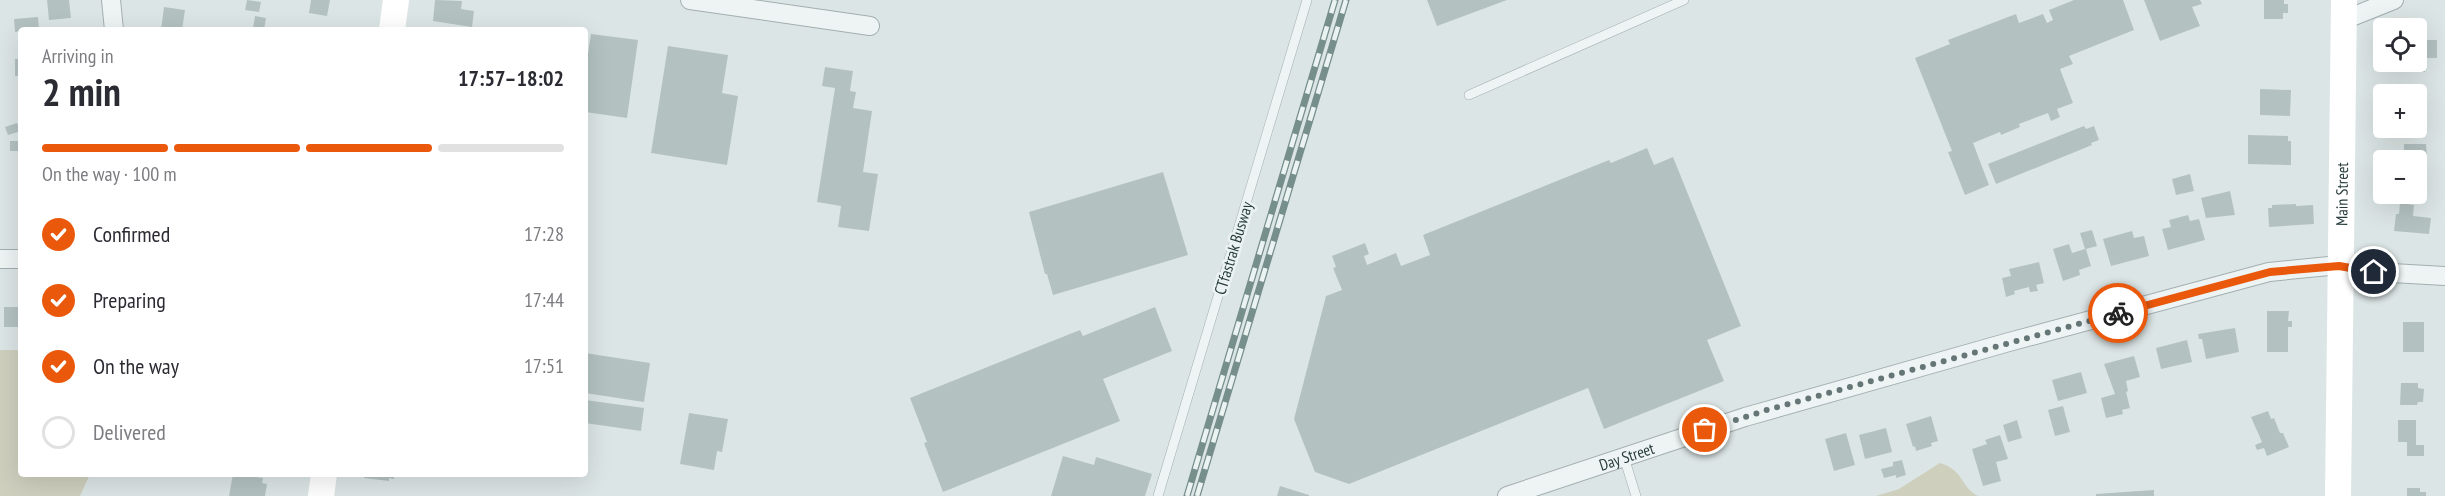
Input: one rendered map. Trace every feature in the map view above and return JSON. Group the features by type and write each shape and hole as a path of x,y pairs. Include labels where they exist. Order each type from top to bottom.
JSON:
{"street":[{"path":"111,0 114,27"},
{"path":"392,27 396,0"},
{"path":"690,0 870,26"},
{"path":"2344,10 2394,0"},
{"name":"Main Street","path":"2338,496 2339,266 2344,10"},
{"path":"0,259 18,259"},
{"name":"Day Street","path":"1507,496 1756,413 2258,275 2308,267 2339,266 2374,272 2445,276"},
{"path":"321,496 324,477"}],"lane":[{"name":"CTfastrak Busway","path":"1158,496 1307,0"},
{"path":"1469,95 1684,0"},
{"path":"1624,457 1636,496"}],"green space":[{"path":"0,350 18,350 18,477 89,477 80,496 0,496"},
{"path":"1940,463 1954,470 1968,488 1978,496 1876,496 1899,489"}],"building":[{"path":"47,0 69,0 71,18 49,20"},
{"path":"247,0 261,2 259,12 245,10"},
{"path":"311,0 330,0 327,16 309,13"},
{"path":"435,0 462,1 461,9 474,11 472,27 433,21"},
{"path":"1427,0 1507,0 1437,26"},
{"path":"2074,0 2123,0 2134,30 2069,56 2073,64 2060,69 2073,103 2057,109 2060,117 2051,121 2048,113 2019,124 2020,127 2001,135 2000,132 1973,143 1989,185 1965,195 1948,152 1952,151 1915,58 1950,44 1948,40 2016,14 2019,23 2043,14 2047,23 2053,20 2049,10"},
{"path":"2144,0 2200,0 2202,4 2192,7 2200,26 2160,41"},
{"path":"2264,0 2284,0 2284,4 2288,4 2288,13 2283,13 2283,19 2264,19"},
{"path":"164,7 185,10 182,27 161,27"},
{"path":"255,16 266,18 264,27 253,27"},
{"path":"38,17 39,27 18,27 18,32 15,32 14,19"},
{"path":"591,34 638,40 627,118 588,112 588,54"},
{"path":"2427,40 2437,40 2437,58 2427,58"},
{"path":"668,46 728,55 722,93 738,96 727,165 651,153"},
{"path":"15,59 18,59 18,76 15,76"},
{"path":"825,67 853,71 850,91 856,92 853,108 872,111 863,172 878,174 869,231 838,227 841,206 817,202 835,88 822,86"},
{"path":"2260,89 2291,90 2290,116 2260,115"},
{"path":"17,123 18,132 8,135 5,127"},
{"path":"2084,126 2086,129 2094,126 2099,140 2091,143 2092,145 1996,184 1988,164"},
{"path":"2248,135 2288,136 2288,141 2291,141 2291,165 2248,164"},
{"path":"10,141 18,141 18,151 10,151"},
{"path":"2404,144 2426,144 2426,150 2404,150"},
{"path":"1647,148 1654,165 1673,157 1741,326 1707,340 1724,381 1604,429 1588,388 1349,484 1315,472 1294,419 1326,296 1342,290 1333,268 1336,267 1332,256 1365,243 1369,254 1364,256 1367,265 1396,253 1401,266 1430,255 1423,235 1609,160 1611,163"},
{"path":"1163,172 1188,255 1053,295 1047,274 1045,274 1029,212"},
{"path":"2190,174 2194,191 2176,195 2172,179"},
{"path":"2230,191 2235,215 2206,218 2201,198"},
{"path":"2296,204 2296,206 2313,205 2314,224 2269,227 2268,208 2272,208 2272,205"},
{"path":"2400,204 2414,205 2413,216 2431,218 2429,234 2394,231 2396,214 2399,214"},
{"path":"2188,215 2190,221 2199,219 2205,240 2168,250 2162,229 2171,227 2169,220"},
{"path":"2092,230 2097,246 2086,249 2091,266 2079,270 2080,275 2063,281 2053,249 2069,244 2072,253 2085,249 2080,233"},
{"path":"2132,231 2134,238 2144,236 2149,256 2111,266 2103,239"},
{"path":"2039,262 2044,283 2036,285 2038,291 2030,292 2029,287 2014,291 2015,294 2006,297 2002,278 2011,276 2009,269"},
{"path":"4,307 18,307 18,327 4,327"},
{"path":"1155,307 1172,351 1103,379 1120,421 943,492 910,398 1080,330 1083,336"},
{"path":"2267,311 2289,311 2288,321 2292,321 2292,327 2288,327 2288,352 2267,352"},
{"path":"2403,322 2424,322 2424,352 2403,352"},
{"path":"2235,328 2239,352 2206,359 2202,339 2199,339 2198,334"},
{"path":"2187,340 2192,362 2161,369 2156,348"},
{"path":"588,353 650,363 644,402 588,393"},
{"path":"2134,356 2140,377 2126,381 2130,408 2122,410 2123,414 2106,418 2101,398 2115,394 2104,364"},
{"path":"2081,372 2087,393 2058,401 2052,380"},
{"path":"2401,383 2418,383 2418,388 2424,389 2423,402 2418,402 2417,405 2400,405"},
{"path":"588,400 644,408 641,431 588,423"},
{"path":"2063,406 2070,432 2055,436 2048,410"},
{"path":"2268,411 2271,419 2274,418 2280,433 2283,433 2289,447 2267,456 2264,448 2257,450 2255,445 2262,442 2251,417"},
{"path":"689,413 728,419 722,452 717,451 714,470 680,464"},
{"path":"1931,416 1938,441 1931,443 1932,446 1916,451 1906,424"},
{"path":"2017,420 2022,438 2008,442 2003,425"},
{"path":"2398,420 2416,420 2416,445 2424,445 2424,456 2407,456 2407,442 2398,442"},
{"path":"1886,428 1892,452 1865,459 1859,435"},
{"path":"1846,433 1855,465 1834,471 1825,439"},
{"path":"2000,435 2008,459 1996,462 2001,481 1983,486 1972,449 1987,444 1985,440"},
{"path":"1063,456 1094,465 1096,457 1152,474 1145,496 1051,496"},
{"path":"1902,460 1906,475 1884,478 1881,469 1893,466 1893,462"},
{"path":"232,477 263,478 262,483 267,484 265,496 229,496"},
{"path":"394,477 394,479 389,478 389,481 364,478"},
{"path":"1280,486 1309,495 1309,496 1277,496"},
{"path":"2407,488 2420,488 2420,492 2426,492 2426,496 2407,496"},
{"path":"2154,490 2154,496 2096,496 2096,494"}],"railway":[{"path":"1187,496 1335,0"},
{"path":"1197,496 1346,0"}],"way so far":[{"path":"1705,430 1767,410 2118,313"}],"route":[{"path":"2118,313 2270,272 2339,266 2374,272"}]}
